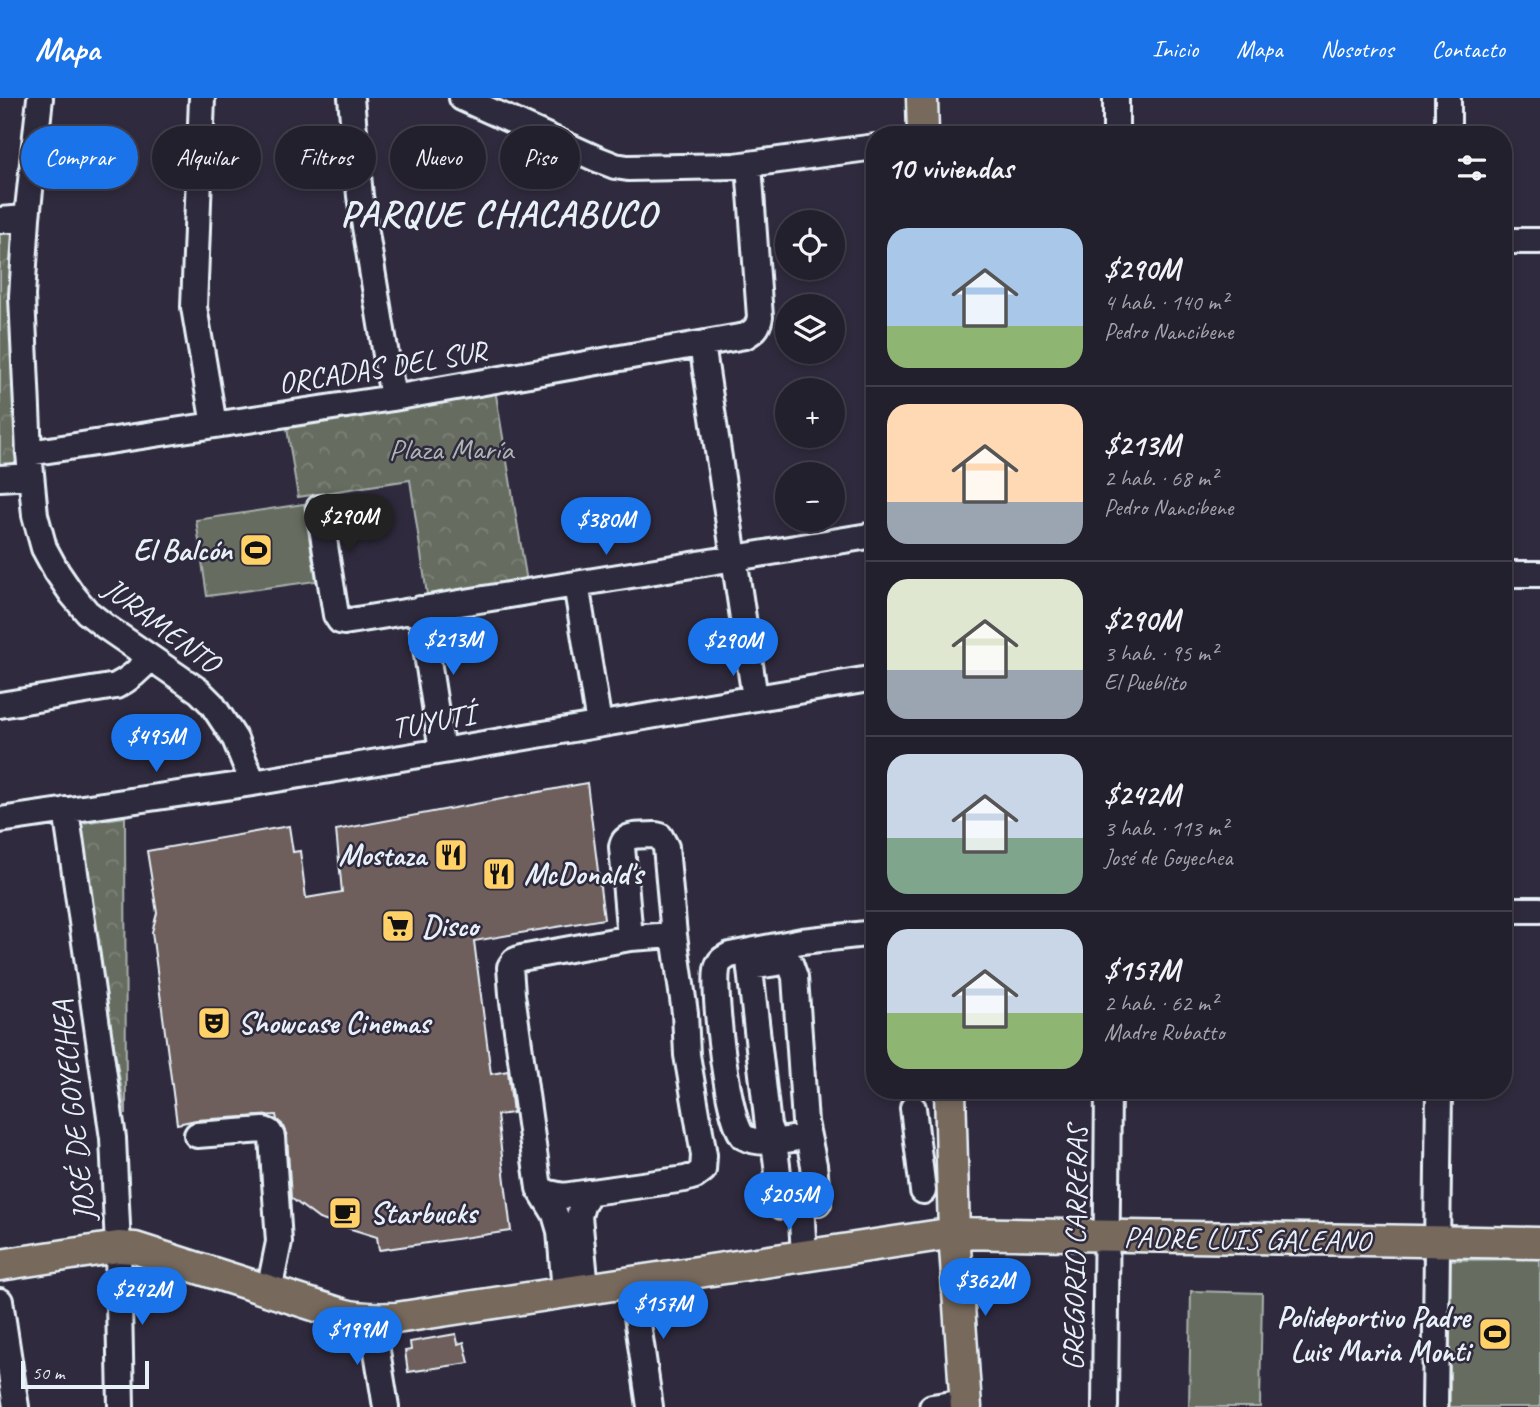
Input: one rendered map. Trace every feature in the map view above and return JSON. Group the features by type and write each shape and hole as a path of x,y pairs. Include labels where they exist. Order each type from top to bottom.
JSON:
{"main road":[{"path":"922,98 923,126"},
{"path":"950,1099 954,1233 965,1404"},
{"name":"PADRE LUIS GALEANO","path":"0,1265 118,1247 135,1248 342,1314 372,1320 954,1233 1540,1243"}],"street":[{"name":"JURAMENTO","path":"40,98 22,296 30,464 35,515 44,548 72,594 88,612 199,691 212,704 235,739 253,783"},
{"path":"202,98 194,307 215,425"},
{"path":"351,98 360,196 393,398"},
{"path":"462,98 615,166 628,168 735,166 866,148"},
{"path":"1116,98 1116,126"},
{"path":"1448,98 1448,126"},
{"name":"ORCADAS DEL SUR","path":"0,478 30,464 215,425 393,398 745,336 759,326 760,317 749,164"},
{"path":"0,220 27,218"},
{"path":"1512,241 1540,241"},
{"path":"702,344 755,698"},
{"path":"319,508 336,615 344,622 866,537"},
{"path":"1512,574 1540,574"},
{"path":"576,584 599,724"},
{"path":"420,609 442,751"},
{"path":"0,705 116,686 139,671 150,658"},
{"name":"TUYUTÍ","path":"0,820 253,783 866,680"},
{"name":"JOSÉ DE GOYECHEA","path":"66,810 113,1138 121,1407"},
{"path":"539,1188 564,1196 685,1179 703,1170 704,1155 687,1053 666,847 660,836 628,837 623,841 630,938"},
{"path":"1512,910 1540,910"},
{"path":"576,1291 555,1214 539,1188 510,967 514,961 521,958 630,938 674,934"},
{"path":"749,959 802,941 866,934"},
{"path":"808,1136 774,1141 755,1140 739,1133 727,1086 717,1006 717,967 722,959 730,955 790,963 793,968 805,1122 808,1136 814,1166 818,1203"},
{"path":"749,959 768,1126 774,1141 782,1206 800,1205 804,1255"},
{"path":"687,1053 722,1049"},
{"name":"GREGORIO CARRERAS","path":"1105,1407 1108,1099"},
{"path":"1435,1407 1439,1099"},
{"path":"913,1108 923,1191"},
{"path":"197,1135 264,1130 272,1137 279,1242 269,1291"},
{"path":"576,1291 579,1216 589,1192"},
{"path":"632,1282 650,1407"},
{"path":"4,1296 16,1407"},
{"path":"372,1320 386,1407"},
{"path":"932,1407 965,1404"}],"green space":[{"path":"0,223 19,223 19,466 0,468"},
{"name":"Plaza María","path":"495,389 528,588 429,608 410,480 298,497 286,422"},
{"name":"El Balcón","path":"304,504 316,581 207,596 196,520"},
{"path":"125,817 126,1114 75,824"},
{"name":"Polideportivo Padre Luis Maria Monti","path":"1540,1259 1540,1407 1450,1407 1450,1260"},
{"path":"1191,1291 1262,1293 1260,1407 1189,1407"}],"building":[{"path":"587,783 604,919 474,941 491,1074 508,1071 513,1113 497,1115 511,1231 379,1250 377,1237 319,1219 291,1198 287,1136 276,1115 196,1120 177,1124 152,932 157,913 147,851 289,826 293,852 300,851 306,898 342,892 336,830"},
{"path":"456,1334 458,1344 464,1342 469,1363 408,1372 405,1351 411,1350 410,1342"}],"place":[{"name":"El Balcón","path":"256,550"},
{"name":"Mostaza","path":"451,855"},
{"name":"McDonald's","path":"499,874"},
{"name":"Disco","path":"398,926"},
{"name":"Showcase Cinemas","path":"214,1023"},
{"name":"Starbucks","path":"345,1213"},
{"name":"Polideportivo Padre Luis Maria Monti","path":"1495,1334"}],"district":[{"name":"PARQUE CHACABUCO","path":"499,213"}]}
